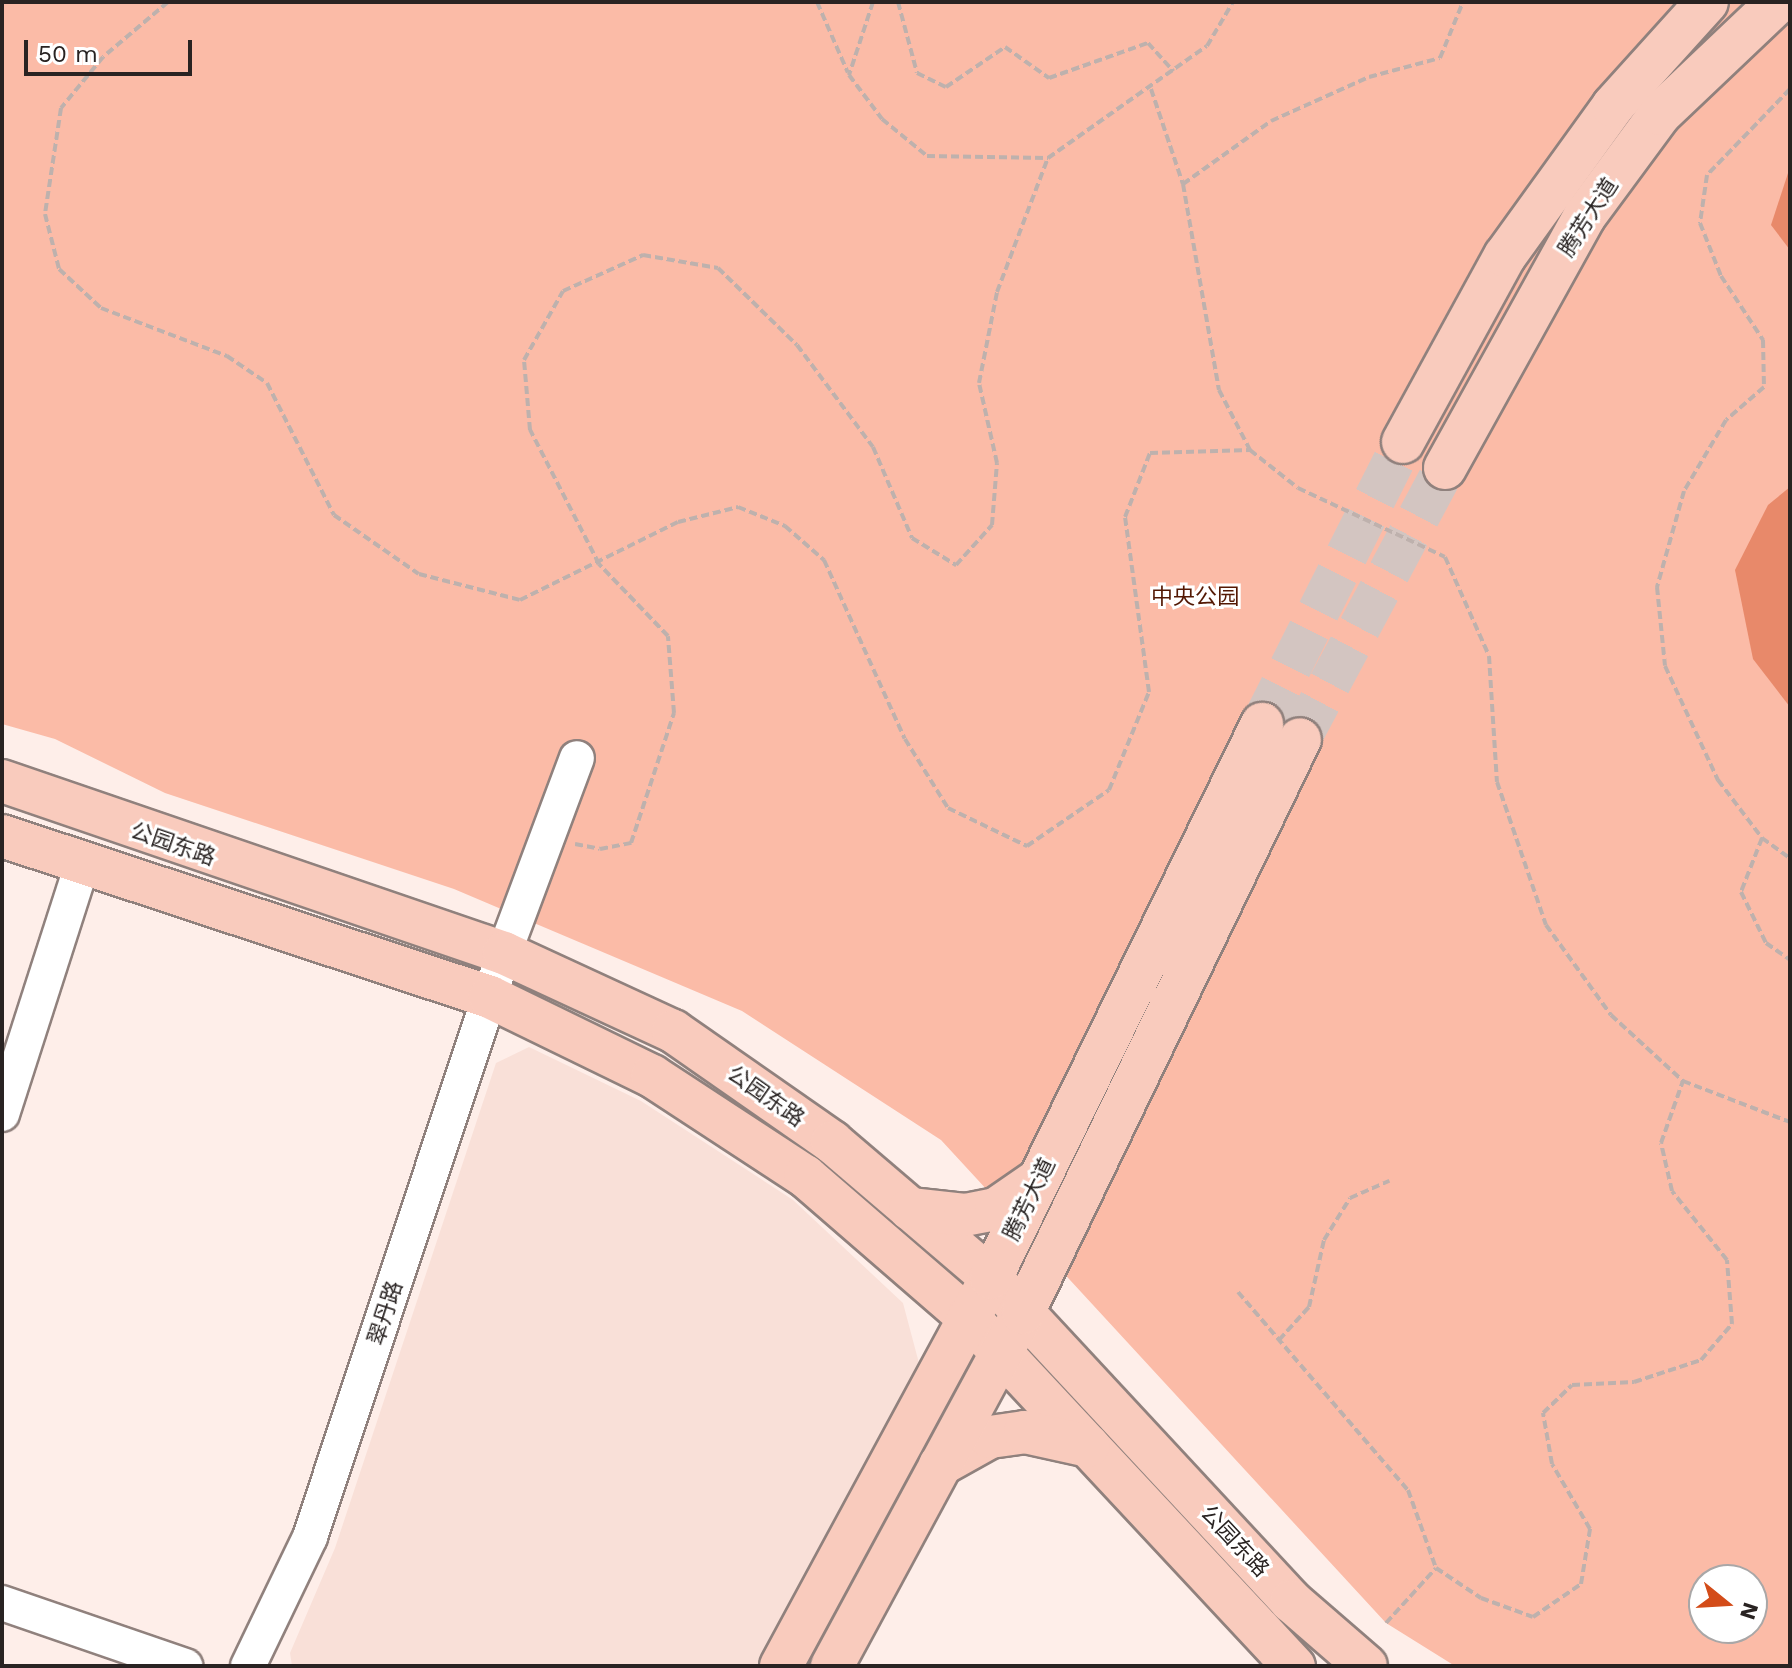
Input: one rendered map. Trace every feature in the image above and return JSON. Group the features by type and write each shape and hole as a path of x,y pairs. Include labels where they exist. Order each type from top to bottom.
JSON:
{"main road":[{"name":"腾芳大道","path":"1403,442 1505,256 1613,106 1707,2"},
{"name":"腾芳大道","path":"1445,468 1584,217 1660,114 1766,14"},
{"name":"腾芳大道","path":"781,1666 991,1278 1262,724"},
{"name":"腾芳大道","path":"832,1666 1023,1313 1300,739"},
{"name":"公园东路","path":"2,781 504,953 673,1031 832,1142 991,1278 1291,1601 1366,1666"},
{"name":"公园东路","path":"2,836 490,997 652,1076 805,1176 968,1317 1294,1666"},
{"path":"910,1209 965,1215 996,1209 1039,1179"},
{"path":"940,1465 990,1437 1025,1432 1088,1446"}],"street":[{"name":"翠丹路","path":"248,1666 310,1537 504,953 577,758"},
{"path":"2,1114 83,862"},
{"path":"2,1603 185,1666"}],"path":[{"path":"168,2 103,57 61,108 45,214 59,269 101,308 227,356 267,383 334,515 419,574 520,600 599,564 678,522 738,507 785,526 824,560 905,739 948,808 1027,846 1109,790 1149,692 1125,517 1150,453 1250,450"},
{"path":"817,2 849,75 882,119 927,156 1048,158"},
{"path":"849,75 873,2"},
{"path":"898,2 917,73 946,87 1005,47 1049,78 1148,43 1173,71"},
{"path":"566,842 600,849 631,843 674,713 668,636 599,564 530,430 524,360 563,291 643,255 718,268 797,345 873,447 912,538 956,565 992,525 997,463 979,383 997,292 1048,158 1207,46 1233,2"},
{"path":"1183,184 1271,121 1369,77 1440,58 1463,2"},
{"path":"1151,88 1183,184 1219,390 1250,450 1298,488 1445,557 1489,656 1497,782 1546,925 1611,1015 1683,1081 1790,1122"},
{"path":"1790,89 1707,175 1700,223 1721,276 1763,340 1764,387 1726,420 1684,491 1657,587 1665,666 1718,780 1762,838 1790,858"},
{"path":"1762,838 1741,892 1766,943 1790,960"},
{"path":"1238,1292 1408,1490 1436,1568 1481,1598 1533,1617 1581,1584 1590,1529 1552,1464 1543,1413 1572,1385 1634,1382 1701,1360 1732,1324 1727,1260 1672,1191 1661,1143 1683,1081"},
{"path":"1279,1340 1309,1307 1324,1240 1350,1198 1389,1181"},
{"path":"1386,1623 1436,1568"}],"shaded area":[{"path":"1790,167 1790,250 1771,225"},
{"path":"1790,487 1790,707 1753,659 1735,570 1768,505"},
{"path":"529,1047 641,1101 793,1200 903,1303 920,1367 759,1666 292,1666 290,1653 335,1548 496,1063"}],"green space":[{"name":"中央公园","path":"2,2 1790,2 1790,1666 1455,1666 1386,1623 941,1140 742,1011 454,889 165,793 55,739 2,724"}],"tunnel":[{"path":"1262,724 1403,442"},
{"path":"1300,739 1445,468"}]}
